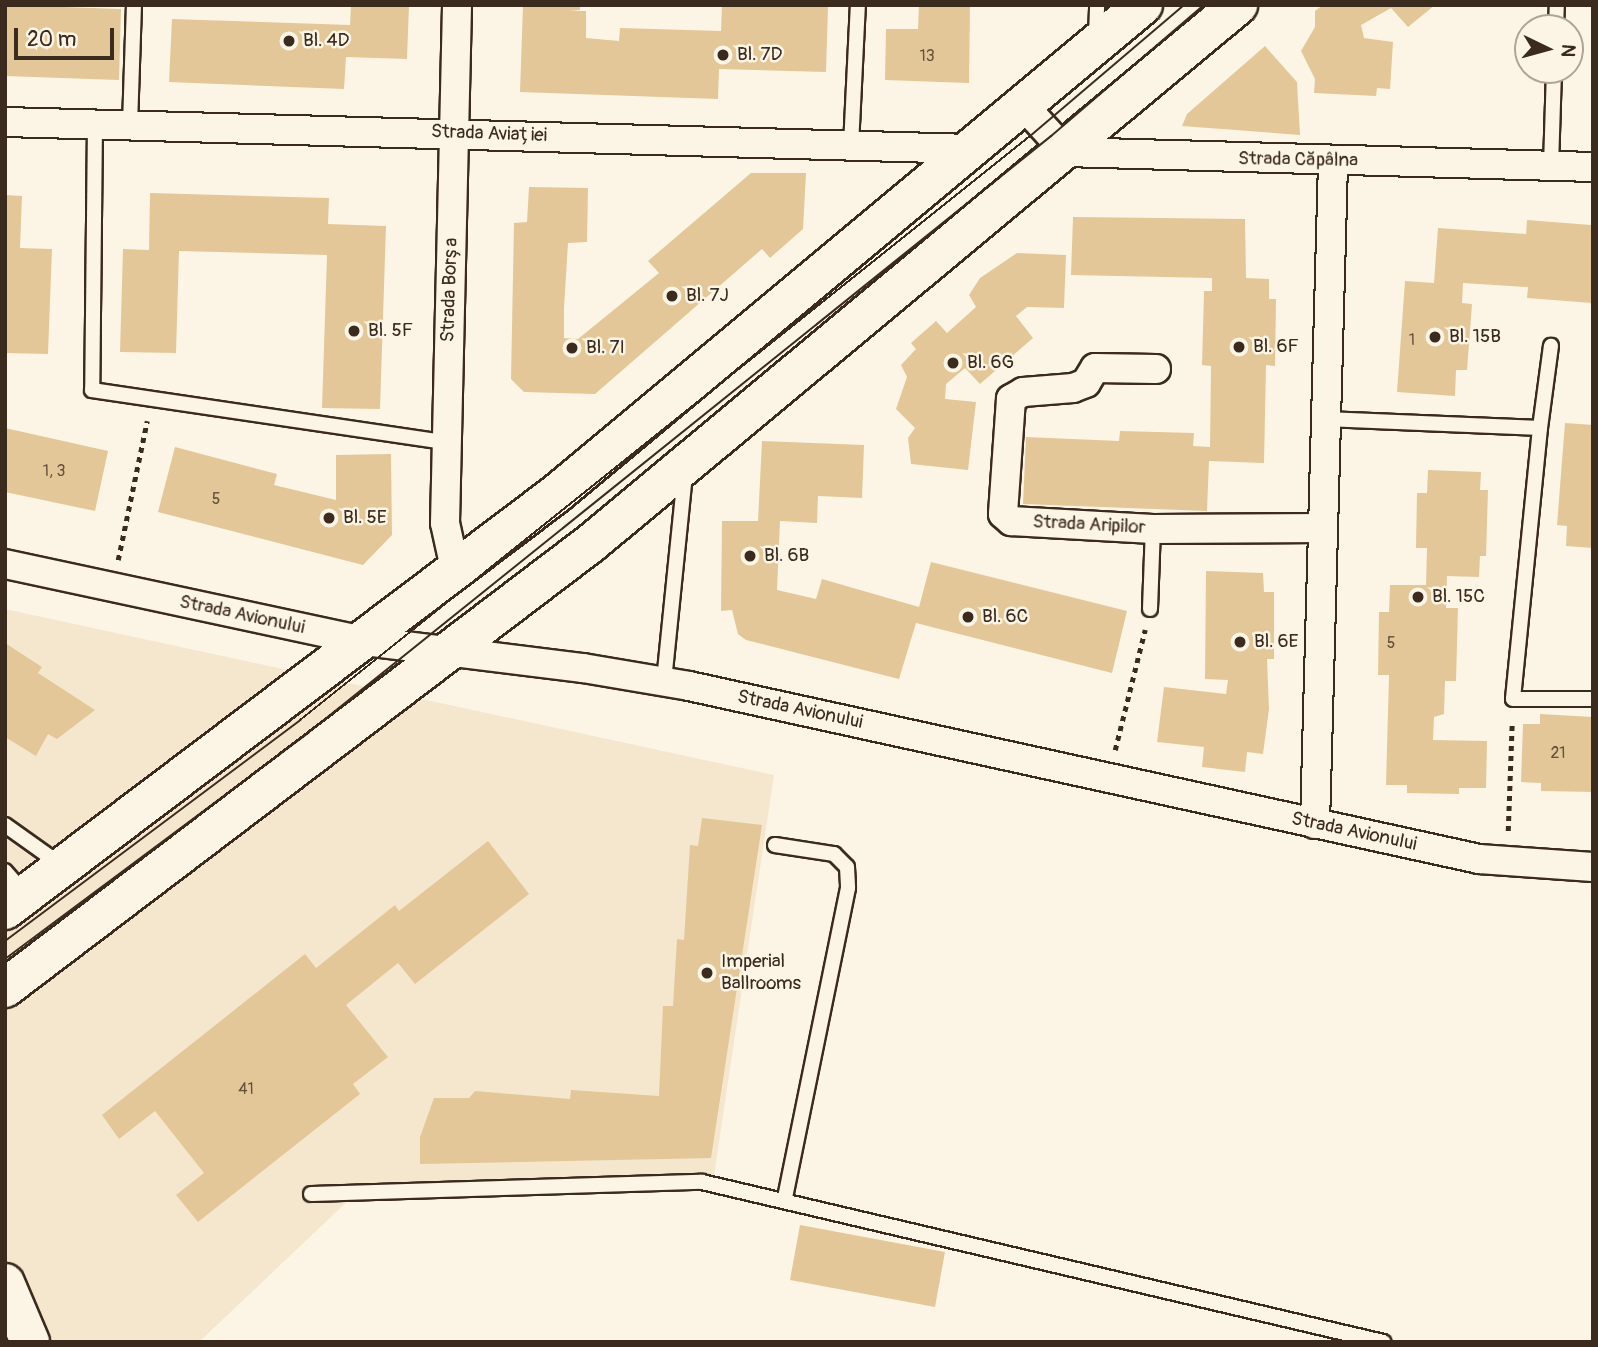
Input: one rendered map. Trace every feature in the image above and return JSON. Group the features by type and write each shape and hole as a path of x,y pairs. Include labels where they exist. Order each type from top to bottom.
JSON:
{"main road":[{"path":"12,892 63,866 456,573 973,149 1143,5"},
{"path":"5,988 590,544 1066,152 1238,5"},
{"path":"5,1283 30,1342"}],"street":[{"name":"Strada Borșa","path":"456,573 445,523 457,5"},
{"path":"1024,106 1066,152"},
{"name":"Strada Aviației","path":"5,122 973,149"},
{"name":"Strada Căpâlna","path":"1066,152 1593,167"},
{"path":"1315,824 1334,160"},
{"name":"Strada Aripilor","path":"1156,369 1095,368 1086,383 1073,388 1024,392 1011,399 1003,513 1010,521 1153,529 1323,528"},
{"name":"Strada Avionului","path":"5,564 365,641 664,681 1109,775 1315,824 1507,863 1593,867"}],"lane":[{"path":"130,125 134,5"},
{"path":"851,146 858,5"},
{"path":"1096,45 1097,5"},
{"path":"1551,166 1554,84"},
{"path":"95,124 92,390 446,442"},
{"path":"1551,346 1540,428 1513,699 1593,699"},
{"path":"1326,419 1540,428"},
{"path":"664,681 686,464"},
{"path":"1150,609 1153,529"},
{"path":"5,825 63,866"},
{"path":"775,845 834,854 847,867 848,888 785,1199"},
{"path":"311,1194 702,1182 785,1199 1383,1342"}],"path":[{"path":"113,587 152,399"},
{"path":"1109,775 1150,609"},
{"path":"1507,863 1513,699"}],"shaded area":[{"path":"5,609 774,775 712,1189 352,1197 199,1342 5,1342"}],"building":[{"path":"5,5 121,9 119,80 5,76"},
{"name":"Bl. 4D","path":"351,5 409,5 407,59 346,57 344,89 169,82 172,19 350,25"},
{"name":"Bl. 7D","path":"523,5 580,5 580,10 570,11 586,11 586,38 619,41 620,28 721,31 722,5 828,5 826,72 719,69 718,99 520,92"},
{"path":"919,5 970,5 969,83 885,80 886,29 918,29"},
{"path":"1323,5 1435,5 1408,27 1391,8 1361,25 1364,38 1393,42 1390,89 1377,88 1376,96 1314,93 1315,79 1301,51 1315,27 1315,11"},
{"path":"1265,46 1297,82 1300,135 1182,126 1187,114"},
{"path":"751,173 806,173 803,229 770,258 762,249 595,394 524,392 511,379 514,223 527,222 529,187 588,188 587,242 568,243 564,338 578,339 659,273 648,261"},
{"path":"150,193 329,198 328,224 386,226 380,409 322,408 327,255 179,251 176,353 120,352 123,249 149,250"},
{"path":"5,195 22,196 20,248 52,249 48,354 5,353"},
{"name":"Bl. 6F","path":"1073,217 1245,219 1246,278 1269,279 1269,299 1276,299 1275,366 1266,365 1264,463 1209,461 1207,511 1023,504 1026,437 1119,441 1120,431 1194,433 1193,446 1210,447 1211,366 1202,365 1204,291 1212,291 1212,278 1071,275"},
{"name":"Bl. 15B","path":"1527,220 1591,225 1592,303 1527,298 1528,287 1463,283 1462,303 1472,304 1467,370 1456,370 1455,396 1397,392 1405,281 1434,283 1438,228 1526,234"},
{"name":"Bl. 6G","path":"1017,253 1066,255 1064,308 1027,307 1016,316 1033,338 980,384 965,368 946,384 945,399 976,402 968,470 911,464 908,438 915,428 896,409 907,377 901,365 916,349 911,343 936,321 947,333 976,307 969,295 980,278"},
{"path":"1565,423 1593,425 1593,548 1566,546 1567,526 1557,525"},
{"path":"5,428 108,451 95,511 5,492"},
{"path":"762,441 864,445 862,498 818,496 817,523 780,521 777,590 816,599 822,579 919,607 931,562 1127,611 1112,673 916,623 899,679 746,640 738,634 732,610 721,611 722,521 758,521"},
{"path":"175,447 277,474 274,485 336,500 336,455 391,454 392,535 363,565 158,512"},
{"name":"Bl. 15C","path":"1428,470 1481,472 1480,490 1488,490 1486,556 1480,556 1479,577 1447,576 1446,608 1458,608 1456,681 1445,681 1444,714 1434,717 1433,740 1487,741 1486,788 1459,788 1459,794 1407,793 1407,785 1386,785 1389,675 1378,675 1379,612 1389,612 1390,585 1426,585 1427,548 1416,548 1417,493 1427,493"},
{"path":"1206,571 1263,573 1264,592 1274,592 1274,659 1267,659 1269,709 1263,754 1247,752 1245,772 1202,767 1204,747 1157,742 1164,687 1226,694 1228,680 1205,679"},
{"path":"5,643 42,667 38,673 95,710 57,739 48,734 36,756 5,737"},
{"path":"1540,714 1593,717 1593,792 1541,791 1541,783 1521,782 1523,724 1540,724"},
{"name":"Imperial Ballrooms","path":"702,818 762,825 711,1158 420,1164 420,1137 434,1098 469,1098 475,1091 570,1099 571,1090 659,1096 663,1006 673,1006 677,939 684,940 690,845 698,846"},
{"path":"488,841 529,894 415,984 398,963 346,1005 388,1057 353,1084 360,1094 198,1222 176,1195 204,1173 155,1111 119,1139 102,1115 305,954 316,968 395,905 399,911"},
{"path":"800,1225 945,1252 935,1307 790,1280"}],"tram line":[{"path":"5,941 300,720 1030,136 1184,5"},
{"path":"5,959 309,732 1051,136 1204,5"}],"place":[{"name":"Bl. 4D","path":"289,41"},
{"name":"Bl. 7D","path":"723,55"},
{"name":"Bl. 7J","path":"672,296"},
{"name":"Bl. 5F","path":"354,331"},
{"name":"Bl. 15B","path":"1435,337"},
{"name":"Bl. 6F","path":"1239,347"},
{"name":"Bl. 7I","path":"572,348"},
{"name":"Bl. 6G","path":"953,363"},
{"name":"Bl. 5E","path":"329,518"},
{"name":"Bl. 6B","path":"750,556"},
{"name":"Bl. 15C","path":"1418,597"},
{"name":"Bl. 6C","path":"968,617"},
{"name":"Bl. 6E","path":"1240,642"},
{"name":"Imperial Ballrooms","path":"707,973"}]}
